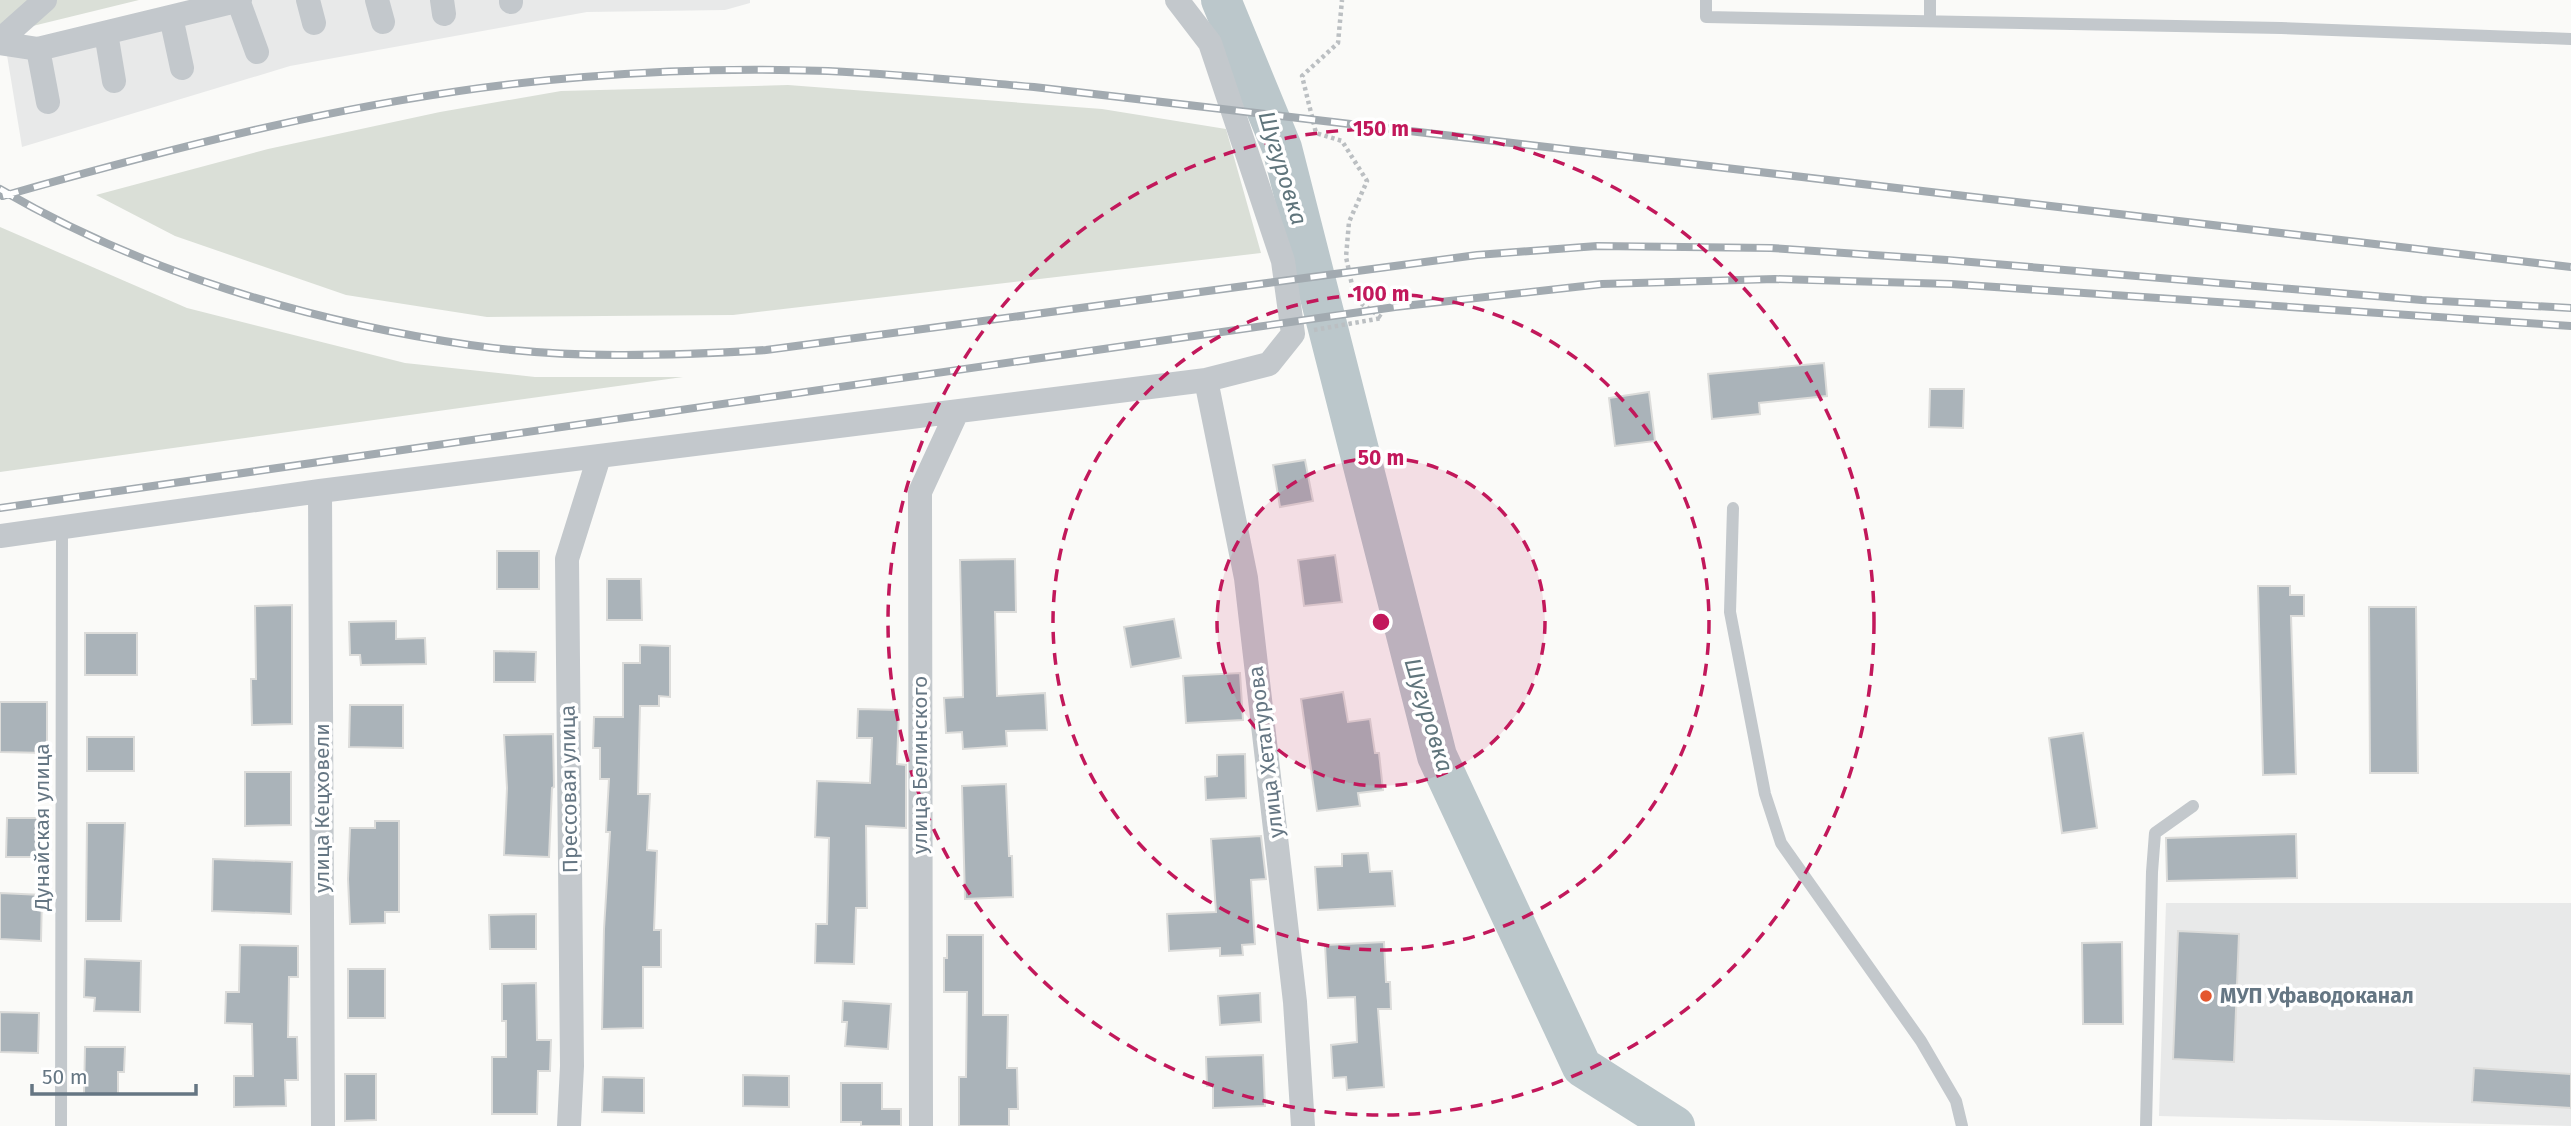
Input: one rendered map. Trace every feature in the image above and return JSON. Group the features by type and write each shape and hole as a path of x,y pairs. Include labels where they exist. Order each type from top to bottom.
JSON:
{"street":[{"path":"0,41 45,0"},
{"path":"0,41 38,49 239,0 257,51"},
{"path":"0,536 320,491 1206,380 1269,364 1293,334 1283,261 1210,43 1177,0"},
{"path":"171,17 182,68"},
{"path":"106,33 114,81"},
{"path":"38,49 48,102"},
{"name":"улица Хетагурова","path":"1206,380 1246,578 1295,1002 1303,1126"},
{"name":"улица Белинского","path":"921,1126 920,492 957,412"},
{"name":"Прессовая улица","path":"569,1126 572,1066 567,558 599,457"},
{"name":"улица Кецховели","path":"320,491 323,1126"}],"lane":[{"path":"1706,0 1706,16 2281,28 2571,39"},
{"path":"1930,0 1930,21"},
{"path":"1734,508 1730,612 1765,794 1781,843 1921,1041 1956,1101 1962,1126"},
{"name":"Дунайская улица","path":"61,1126 62,528"},
{"path":"2146,1126 2155,833 2193,806"}],"path":[{"path":"1342,0 1338,43 1301,76 1316,133 1342,141 1367,181 1349,222 1346,257 1356,299 1382,318 1343,326"}],"shaded area":[{"path":"0,0 139,0 0,34"},
{"path":"240,0 750,0 750,3 725,10 587,12 290,66 22,147 6,49"},
{"path":"788,85 1102,109 1226,129 1261,253 733,315 487,317 346,295 175,236 96,195 268,149 440,112 561,91"},
{"path":"0,227 187,308 405,363 535,377 683,377 0,472"},
{"path":"2166,903 2571,903 2571,1126 2159,1116"}],"building":[{"path":"1824,363 1827,396 1759,403 1760,414 1712,419 1708,374"},
{"path":"1930,389 1964,389 1963,428 1929,427"},
{"path":"1649,392 1655,441 1615,446 1609,398"},
{"path":"1305,460 1313,501 1280,507 1273,465"},
{"path":"497,551 539,551 539,589 497,589"},
{"path":"1335,555 1342,602 1304,606 1298,560"},
{"path":"1015,559 1016,612 995,612 997,696 1045,693 1047,730 1006,731 1007,746 963,749 962,732 946,733 944,698 963,697 960,560"},
{"path":"607,579 641,579 642,620 607,620"},
{"path":"2258,586 2290,586 2290,595 2304,595 2304,616 2291,616 2296,774 2263,775"},
{"path":"292,605 292,724 252,725 251,679 256,679 255,606"},
{"path":"2369,607 2416,607 2418,773 2370,773"},
{"path":"1174,619 1181,658 1131,667 1124,627"},
{"path":"396,621 396,639 425,638 426,664 361,665 360,655 350,655 349,622"},
{"path":"85,633 137,633 137,675 85,675"},
{"path":"640,645 670,646 670,697 659,696 659,706 640,706 638,794 650,794 647,850 657,851 654,930 661,930 661,967 643,967 643,1028 602,1029 610,832 606,832 609,779 600,779 600,748 593,748 594,717 623,717 623,663 640,663"},
{"path":"494,651 536,652 535,682 494,682"},
{"path":"1240,673 1243,720 1186,723 1183,676"},
{"path":"1343,692 1348,722 1370,719 1375,753 1379,753 1383,790 1358,793 1360,806 1317,811 1301,699"},
{"path":"0,702 47,702 47,753 0,752"},
{"path":"350,705 403,705 403,748 349,747"},
{"path":"858,709 899,710 897,764 906,765 906,828 866,826 867,908 856,908 854,964 815,963 816,924 827,924 829,838 815,837 817,781 870,783 872,738 857,738"},
{"path":"2083,733 2097,828 2062,833 2049,738"},
{"path":"553,734 554,787 549,857 504,855 507,788 504,735"},
{"path":"87,737 134,737 134,771 87,771"},
{"path":"1245,754 1246,798 1206,800 1205,777 1217,776 1217,755"},
{"path":"245,772 291,772 291,825 245,826"},
{"path":"1006,784 1013,897 965,899 962,786"},
{"path":"7,818 43,818 43,857 6,857"},
{"path":"375,821 399,821 399,912 385,912 385,923 350,924 350,828 375,828"},
{"path":"87,823 125,823 121,921 86,921"},
{"path":"2296,834 2297,878 2167,881 2166,838"},
{"path":"1261,836 1266,879 1251,880 1255,944 1242,945 1243,955 1220,956 1220,948 1169,951 1167,914 1216,912 1211,839"},
{"path":"1368,853 1370,872 1392,871 1395,906 1318,910 1315,867 1342,866 1342,854"},
{"path":"213,859 292,862 291,914 212,911"},
{"path":"0,893 42,895 41,941 0,939"},
{"path":"536,914 536,949 490,949 489,915"},
{"name":"МУП Уфаводоканал","path":"2178,931 2239,934 2234,1062 2173,1059"},
{"path":"947,935 983,935 983,1015 1008,1015 1007,1068 1017,1068 1018,1109 1009,1109 1009,1126 959,1126 959,1077 966,1077 967,992 944,992"},
{"path":"1384,942 1386,982 1390,982 1391,1009 1378,1009 1384,1087 1347,1090 1346,1077 1333,1078 1331,1045 1357,1042 1355,997 1328,998 1325,945"},
{"path":"2122,942 2123,1024 2083,1024 2082,943"},
{"path":"240,945 298,946 298,977 289,977 288,1037 297,1037 298,1080 285,1080 286,1106 234,1107 234,1076 253,1076 252,1024 225,1023 226,992 239,992"},
{"path":"85,959 141,961 140,1012 94,1011 95,998 84,997"},
{"path":"348,969 385,969 385,1018 348,1018"},
{"path":"536,983 537,1040 551,1040 550,1071 538,1071 537,1114 492,1114 492,1057 506,1057 502,984"},
{"path":"1260,993 1261,1022 1220,1025 1218,996"},
{"path":"843,1001 891,1004 888,1049 845,1046 847,1022 842,1022"},
{"path":"0,1012 39,1013 38,1053 0,1052"},
{"path":"85,1047 125,1047 124,1072 118,1072 118,1094 84,1094"},
{"path":"1263,1055 1265,1106 1213,1108 1213,1086 1207,1086 1206,1057"},
{"path":"2474,1068 2571,1074 2571,1108 2472,1102"},
{"path":"345,1074 376,1074 376,1120 345,1121"},
{"path":"743,1075 789,1076 789,1107 743,1106"},
{"path":"603,1077 644,1078 644,1113 602,1112"},
{"path":"841,1083 882,1083 882,1109 901,1109 901,1126 861,1126 861,1122 841,1122"}],"waterway":[{"name":"Шугуровка","path":"1221,0 1282,148 1437,756 1582,1067 1675,1126"}],"railway":[{"path":"3,196 218,139 437,94 510,84 614,75 706,70 798,70 1034,87 2571,267"},
{"path":"0,189 54,219 110,245 227,289 287,307 409,335 543,353 655,355 766,350 1477,255 1597,246 1771,248 2422,300 2571,308"},
{"path":"0,508 1395,307 1602,284 1775,279 1951,284 2571,326"}],"place":[{"name":"МУП Уфаводоканал","path":"2206,996"}]}
